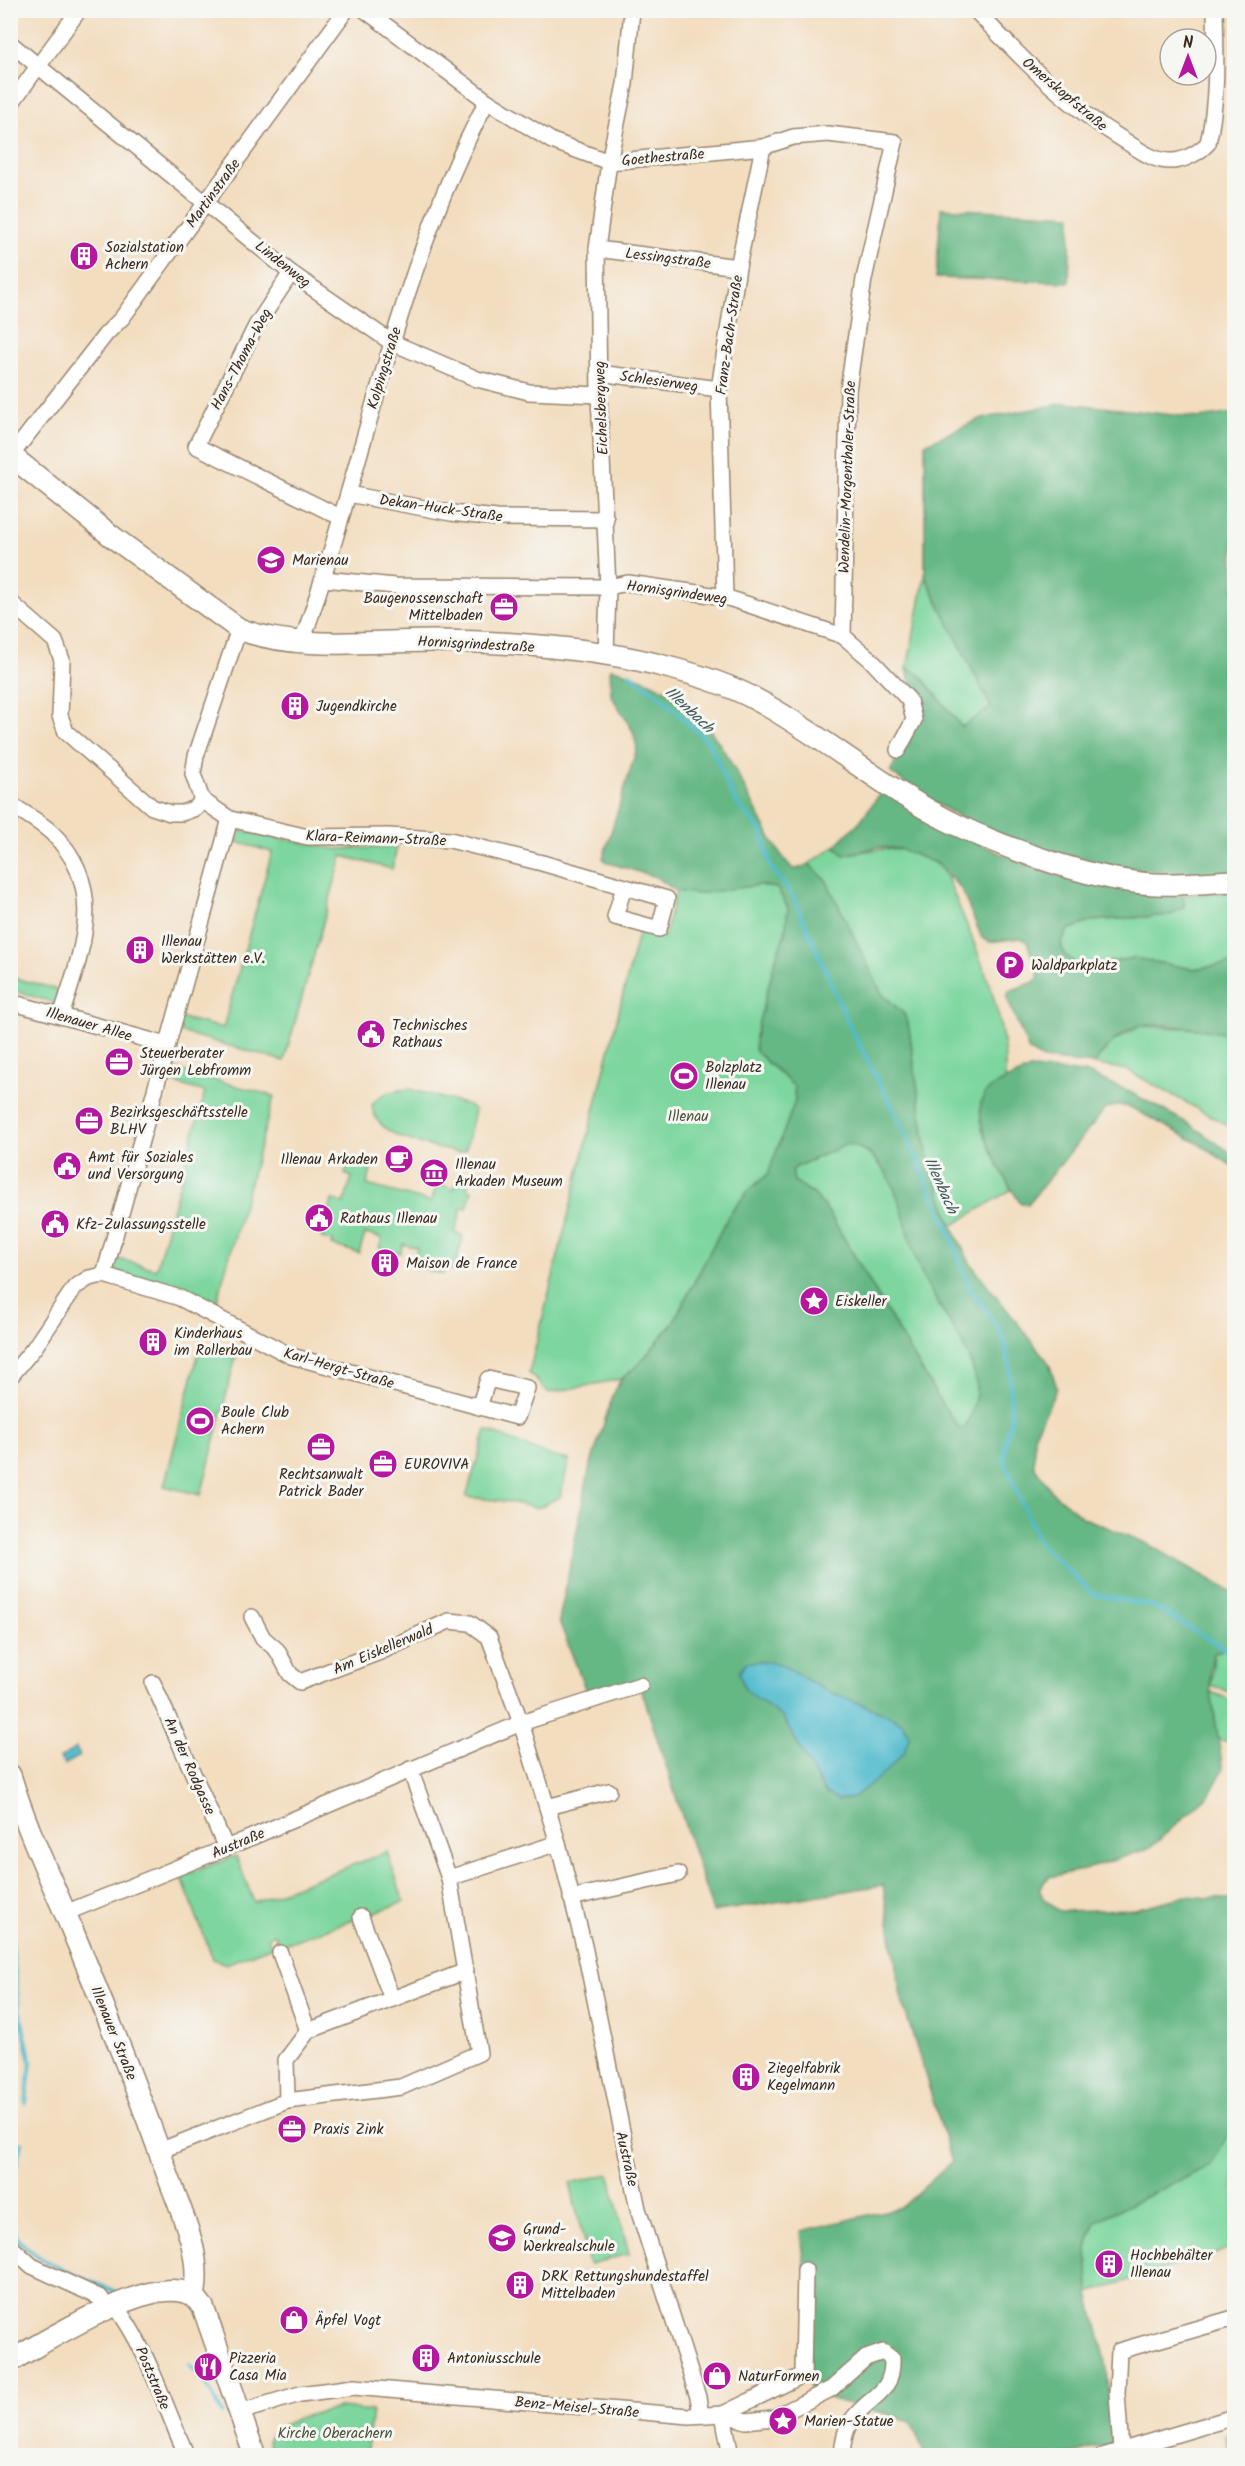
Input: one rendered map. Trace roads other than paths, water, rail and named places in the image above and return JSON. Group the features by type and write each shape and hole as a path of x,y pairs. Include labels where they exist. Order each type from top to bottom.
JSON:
{"main road":[{"name":"Hornisgrindestraße","path":"11,456 114,538 239,629 280,640 302,642 452,641 606,655 663,666 720,683 756,699 884,782 958,826 1056,863 1124,881 1156,884 1234,881"},
{"name":"Illenauer Straße","path":"10,1775 32,1837 125,2056 194,2250 197,2269 194,2296"},
{"path":"10,2361 116,2303 157,2293 180,2292 194,2296 203,2307 255,2456"}],"street":[{"path":"10,105 79,10"},
{"name":"Martinstraße","path":"11,456 106,333 122,318 346,10"},
{"name":"Goethestraße","path":"365,10 486,101 552,141 609,162 763,147 793,137 828,134 895,142"},
{"name":"Eichelsbergweg","path":"606,655 608,587 599,395 597,249 609,162 625,84 632,10"},
{"name":"Omerskopfstraße","path":"975,10 1035,74 1091,121 1144,153 1173,161 1188,157 1208,143 1213,121 1215,10"},
{"name":"Lindenweg","path":"10,43 291,273 391,342 487,381 529,392 599,395"},
{"name":"Kolpingstraße","path":"302,642 324,579 391,342 437,207 458,156 486,101"},
{"name":"Wendelin-Morgenthaler-Straße","path":"843,636 848,390 864,279 895,142"},
{"name":"Franz-Bach-Straße","path":"725,597 719,389 738,267 763,147"},
{"name":"Lessingstraße","path":"597,249 738,267"},
{"name":"Hans-Thoma-Weg","path":"291,273 256,326 195,446 340,517"},
{"name":"Schlesierweg","path":"599,373 719,389"},
{"name":"Dekan-Huck-Straße","path":"348,494 452,513 497,518 606,519"},
{"name":"Hornisgrindeweg","path":"324,579 395,586 608,587 628,583 725,597 843,636 870,659 909,700 914,720 898,750"},
{"path":"10,602 55,641 62,660 60,716 66,732 152,807 170,813 182,813 196,808 202,800 193,774 195,756 239,629"},
{"name":"Klara-Reimann-Straße","path":"202,800 230,819 308,837 388,836 450,840 542,862 624,887"},
{"path":"10,804 51,831 63,844 85,885 86,920 80,954 61,1016"},
{"path":"10,1377 34,1348 75,1287 89,1278 104,1275 230,819"},
{"name":"Illenauer Allee","path":"10,1002 167,1045"},
{"name":"Karl-Hergt-Straße","path":"104,1275 180,1298 291,1356 478,1407"},
{"name":"Am Eiskellerwald","path":"252,1617 262,1638 277,1650 290,1674 300,1682 380,1652 449,1621 470,1623 489,1637 521,1723"},
{"name":"An der Rodgasse","path":"153,1683 226,1848"},
{"name":"Austraße","path":"65,1913 226,1848 521,1723 640,1685"},
{"name":"Austraße","path":"521,1723 558,1843 584,1946 638,2209 698,2397 700,2415"},
{"path":"159,2151 287,2102 402,2087 479,2053 449,1878 410,1769"},
{"path":"547,1807 609,1791"},
{"path":"449,1878 558,1843"},
{"path":"571,1898 678,1874"},
{"path":"361,1917 392,1999"},
{"path":"280,1953 308,2031"},
{"path":"287,2102 286,2060 308,2031 466,1971"},
{"name":"Poststraße","path":"10,2246 32,2266 116,2303 145,2356 187,2456"},
{"name":"Benz-Meisel-Straße","path":"240,2412 300,2394 354,2387 559,2406 700,2415 723,2414 803,2375 805,2270"},
{"path":"1121,2451 1117,2393 1119,2351 1234,2318"},
{"path":"731,2456 723,2414 746,2421 773,2418 831,2389 866,2358 883,2352 892,2359 892,2370 884,2391 855,2416 843,2438 842,2456"},
{"path":"1103,2456 1234,2417"}],"water":[{"path":"761,1661 780,1664 824,1690 882,1712 903,1723 909,1737 904,1752 887,1771 854,1797 838,1800 826,1794 783,1718 745,1689 739,1672 745,1663"},
{"path":"76,1748 80,1756 64,1765 60,1758"}],"waterway":[{"name":"Illenbach","path":"629,673 662,698 709,743 735,801 762,832 770,866 792,894 851,1029 901,1124 948,1228 968,1284 1003,1336 1010,1367 1011,1422 1006,1437 1004,1460 1039,1543 1093,1594 1153,1606 1234,1654"},
{"path":"10,1925 19,2009 31,2062 26,2103"},
{"path":"10,2195 21,2143"},
{"path":"10,2201 13,2230 33,2253 61,2269 117,2292"},
{"path":"189,2365 204,2380 222,2413"}],"place":[{"name":"Sozialstation Achern","path":"84,256"},
{"name":"Marienau","path":"271,560"},
{"name":"Baugenossenschaft Mittelbaden","path":"504,607"},
{"name":"Jugendkirche","path":"295,706"},
{"name":"Illenau Werkstätten e.V.","path":"140,950"},
{"name":"Waldparkplatz","path":"1010,965"},
{"name":"Technisches Rathaus","path":"371,1034"},
{"name":"Steuerberater Jürgen Lebfromm","path":"119,1062"},
{"name":"Bolzplatz Illenau","path":"684,1076"},
{"name":"Bezirksgeschäftsstelle BLHV","path":"89,1121"},
{"name":"Illenau Arkaden","path":"399,1159"},
{"name":"Amt für Soziales und Versorgung","path":"67,1166"},
{"name":"Illenau Arkaden Museum","path":"434,1173"},
{"name":"Rathaus Illenau","path":"319,1218"},
{"name":"Kfz-Zulassungsstelle","path":"55,1224"},
{"name":"Maison de France","path":"385,1263"},
{"name":"Eiskeller","path":"814,1301"},
{"name":"Kinderhaus im Rollerbau","path":"153,1342"},
{"name":"Boule Club Achern","path":"200,1421"},
{"name":"Rechtsanwalt Patrick Bader","path":"321,1447"},
{"name":"EUROVIVA","path":"383,1464"},
{"name":"Ziegelfabrik Kegelmann","path":"746,2077"},
{"name":"Praxis Zink","path":"292,2129"},
{"name":"Grund- Werkrealschule","path":"502,2238"},
{"name":"Hochbehälter Illenau","path":"1109,2264"},
{"name":"DRK Rettungshundestaffel Mittelbaden","path":"520,2285"},
{"name":"Äpfel Vogt","path":"294,2320"},
{"name":"Antoniusschule","path":"426,2358"},
{"name":"Pizzeria Casa Mia","path":"208,2367"},
{"name":"NaturFormen","path":"717,2376"},
{"name":"Marien-Statue","path":"783,2421"}],"park label":[{"name":"Illenau","path":"688,1116"},
{"name":"Kirche Oberachern","path":"335,2433"}]}
